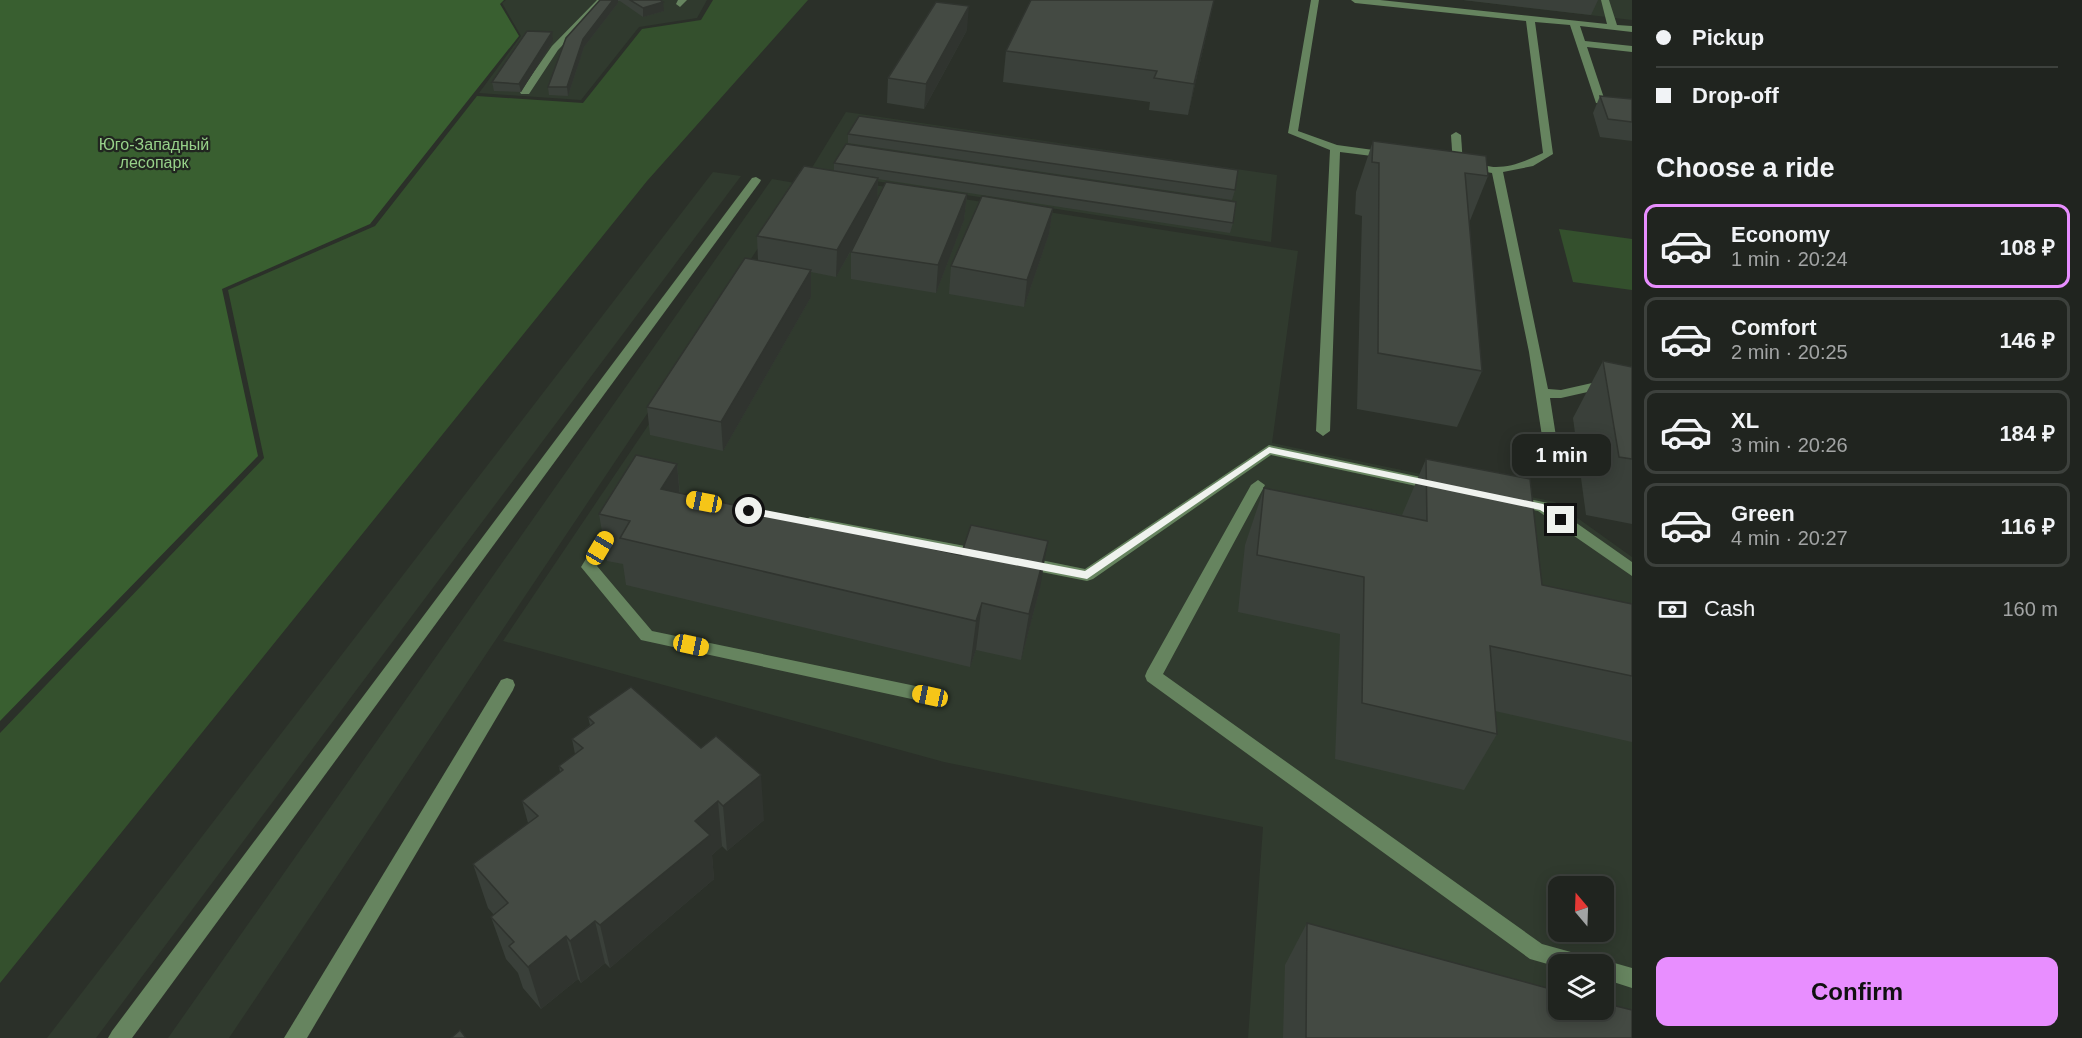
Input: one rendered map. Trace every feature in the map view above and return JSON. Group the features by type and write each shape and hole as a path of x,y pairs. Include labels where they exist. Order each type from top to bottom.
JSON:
{"lane":[{"path":"525,92 555,48 602,0"},
{"path":"1315,0 1293,133 1335,148 1402,157"},
{"path":"1355,0 1632,29"},
{"path":"1605,0 1613,27"},
{"path":"1456,135 1452,164 1497,170 1529,164 1548,154 1530,18"},
{"path":"1574,23 1600,100 1632,104"},
{"path":"1582,44 1632,49"},
{"path":"1323,431 1335,148"},
{"path":"1497,170 1536,352 1556,475"},
{"path":"119,1038 756,180"},
{"path":"1543,393 1561,394 1632,378"},
{"path":"798,520 1087,575 1269,450 1452,488"},
{"path":"1258,485 1153,676 1537,952 1548,955"},
{"path":"1497,498 1543,507 1632,570"},
{"path":"624,509 588,567 647,636 930,696"},
{"path":"295,1038 507,685"},
{"path":"1614,973 1632,978"}],"shaded area":[{"path":"506,0 707,0 697,18 639,27 581,100 479,93 521,36 502,3"},
{"path":"1463,0 1632,0 1632,20"},
{"path":"846,112 1277,175 1271,242 810,171"},
{"path":"713,172 741,176 96,1038 47,1038"},
{"path":"816,176 1298,251 1272,443 1555,502 1632,557 1632,1038 1248,1038 1263,827 944,762 503,641"},
{"path":"772,179 801,184 229,1038 168,1038"}],"green space":[{"name":"Юго-Западный лесопарк","path":"0,0 504,0 500,4 519,36 370,224 222,289 258,456 0,721"},
{"path":"713,0 808,0 647,181 0,983 0,733 264,458 228,290 375,226 477,96 583,103 642,29 701,20"},
{"path":"1559,229 1632,239 1632,290 1573,282"}],"building":[{"path":"600,0 613,0 583,39 567,87 548,87 566,38"},
{"path":"630,0 660,0 663,2 643,8"},
{"path":"1031,0 1214,0 1194,84 1154,78 1157,71 1006,51"},
{"path":"936,2 969,6 926,84 888,78"},
{"path":"527,31 552,32 519,84 492,82"},
{"path":"1600,96 1632,99 1632,122 1608,119"},
{"path":"859,116 1238,170 1235,190 848,134"},
{"path":"1373,141 1486,156 1488,176 1465,173 1482,371 1378,353 1379,163 1372,162"},
{"path":"846,144 1236,202 1233,223 834,163"},
{"path":"804,166 878,178 837,250 757,236"},
{"path":"886,182 967,194 938,265 851,252"},
{"path":"982,196 1053,208 1027,280 951,266"},
{"path":"745,258 811,270 721,422 647,407"},
{"path":"1603,361 1632,367 1632,459 1619,457"},
{"path":"636,455 677,464 661,489 961,555 971,525 1048,541 1029,614 982,603 976,621 620,538 630,521 599,514"},
{"path":"1426,459 1530,479 1542,585 1632,604 1632,676 1490,646 1497,734 1362,703 1364,577 1257,555 1264,488 1427,521"},
{"path":"631,687 701,748 716,736 761,775 723,806 718,801 695,821 710,835 600,925 595,921 570,941 566,936 528,967 509,946 514,942 491,917 508,903 473,864 538,816 522,801 563,770 559,766 583,748 572,739 594,723 588,717"},
{"path":"1307,923 1548,988 1548,1020 1614,1020 1614,1006 1632,1010 1632,1038 1306,1038"},
{"path":"460,1030 466,1038 451,1038"}],"route":[{"path":"749,511 1087,575 1269,450 1543,507 1561,520"}]}
